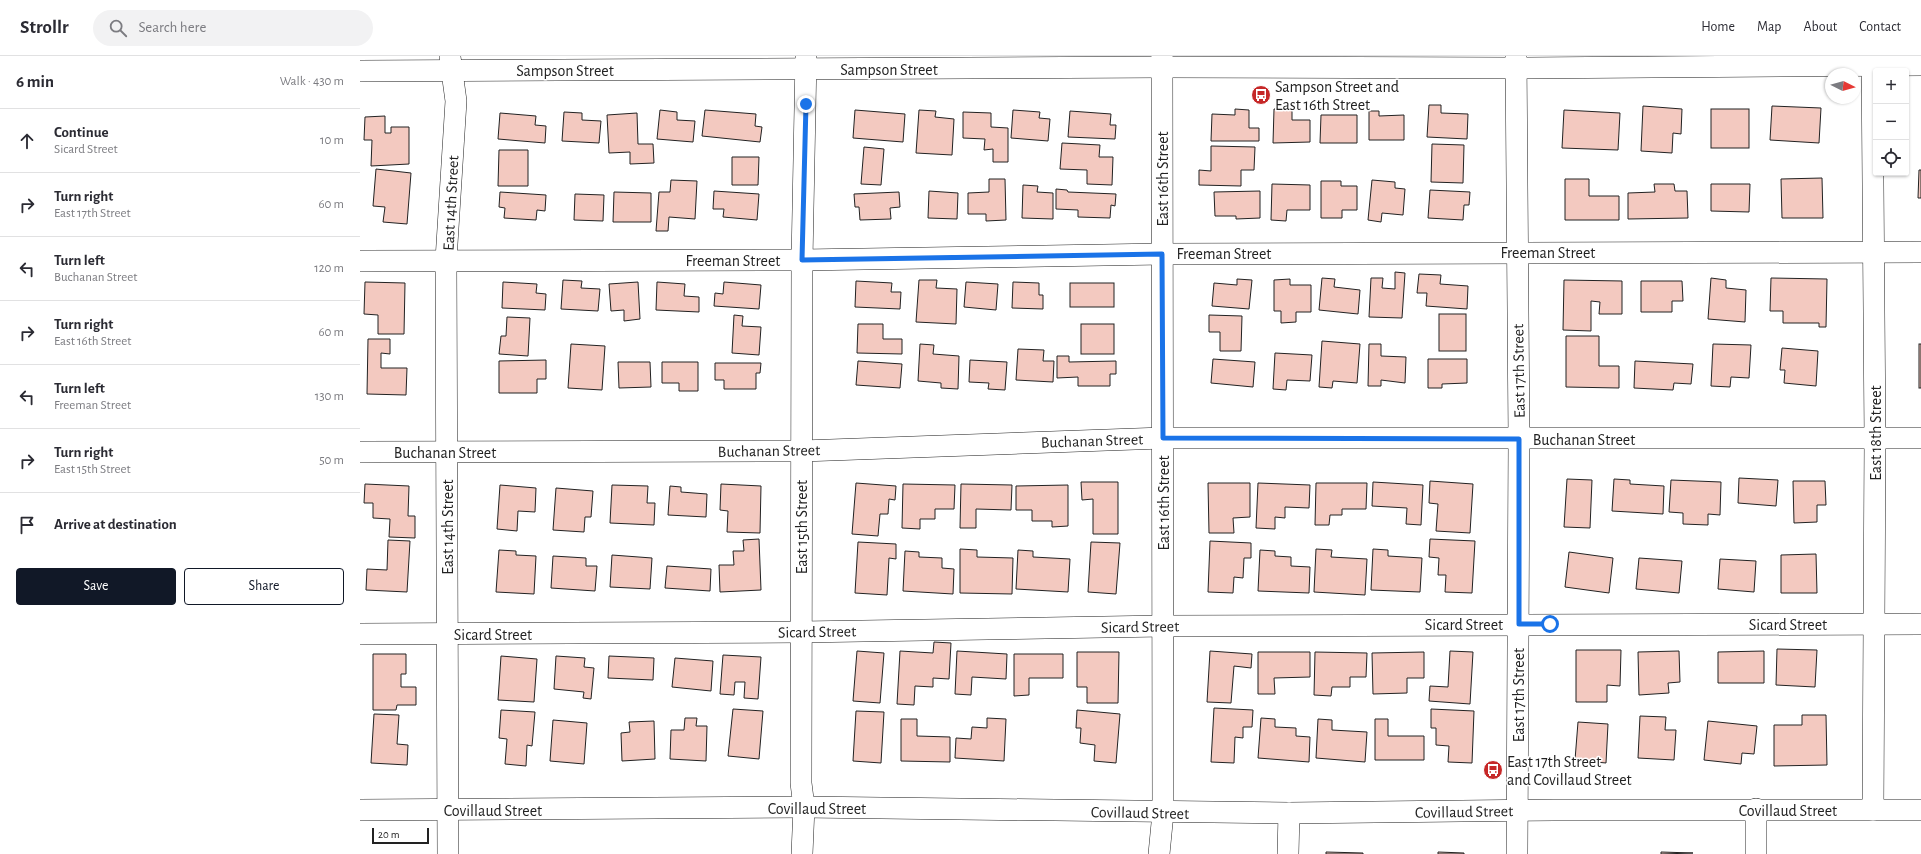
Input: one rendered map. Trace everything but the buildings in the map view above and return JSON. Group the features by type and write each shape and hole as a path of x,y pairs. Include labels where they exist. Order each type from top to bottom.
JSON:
{"street":[{"name":"Sampson Street","path":"360,71 451,63 1872,61 1921,65"},
{"name":"East 18th Street","path":"1872,61 1875,438 1873,810"},
{"name":"East 16th Street","path":"1159,854 1163,813 1162,62"},
{"name":"East 17th Street","path":"1516,62 1519,439 1517,854"},
{"name":"East 14th Street","path":"448,854 446,260 456,101 451,63"},
{"name":"East 15th Street","path":"802,854 804,807 801,783 802,260 806,63"},
{"name":"Freeman Street","path":"360,261 802,260 1162,254 1921,252"},
{"name":"Buchanan Street","path":"360,452 802,451 1163,438 1921,438"},
{"name":"Sicard Street","path":"360,634 801,632 1163,626 1921,624"},
{"name":"Covillaud Street","path":"360,810 804,807 1163,813 1289,813 1517,810 1921,810"},
{"path":"1756,809 1756,854"},
{"path":"1288,854 1289,813"}],"place":[{"name":"Sampson Street and East 16th Street","path":"1261,95"},
{"name":"East 17th Street and Covillaud Street","path":"1493,770"}],"route":[{"path":"806,104 802,260 1162,254 1163,438 1519,439 1519,624 1550,624"}]}
